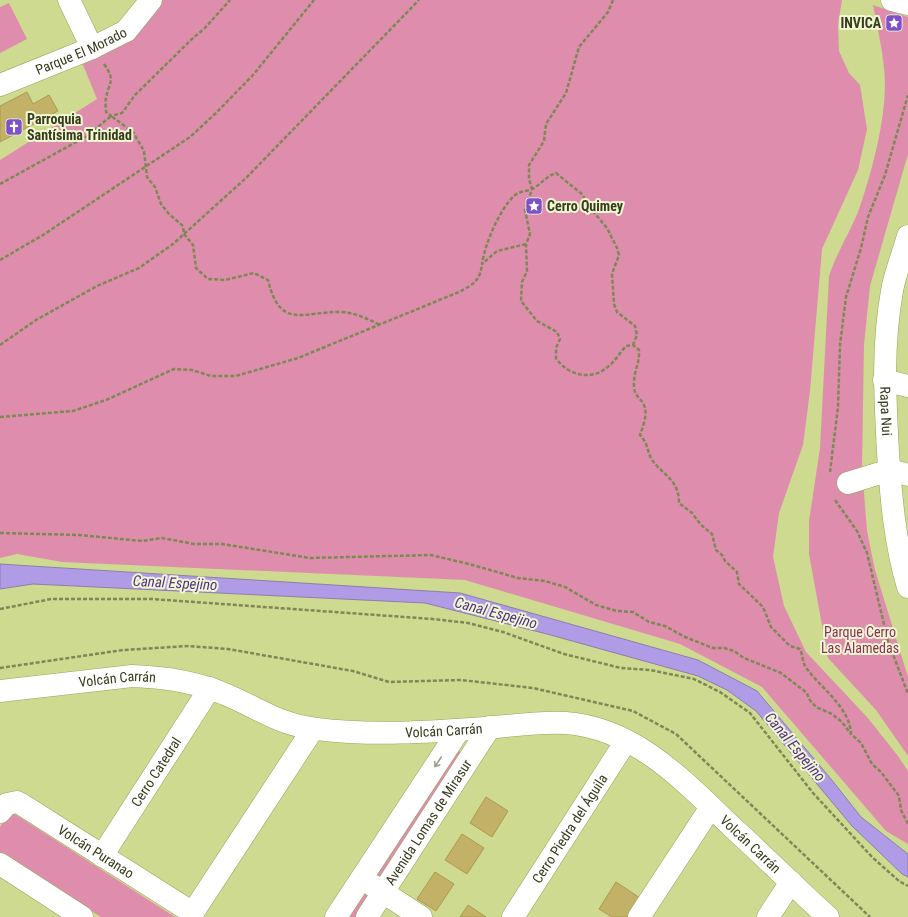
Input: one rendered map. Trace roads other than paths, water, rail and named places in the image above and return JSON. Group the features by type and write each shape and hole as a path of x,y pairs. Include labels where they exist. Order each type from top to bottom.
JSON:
{"street":[{"path":"69,0 92,48"},
{"name":"Parque El Morado","path":"0,85 92,48 126,31 151,0"},
{"path":"892,0 908,4"},
{"name":"Rapa Nui","path":"906,575 899,472 884,380 884,351 900,291 908,236"},
{"path":"884,380 908,386"},
{"path":"848,482 899,472"},
{"name":"Volcán Carrán","path":"0,691 132,676 174,679 210,688 278,720 313,729 362,733 459,730 566,723 598,729 626,740 664,764 828,917"},
{"name":"Cerro Catedral","path":"102,856 210,688"},
{"name":"Avenida Lomas de Mirasur","path":"367,917 490,727"},
{"name":"Volcán Puranao","path":"0,812 7,804 17,802 191,915 313,729"},
{"name":"Avenida Lomas de Mirasur","path":"336,917 459,730"},
{"name":"Cerro Piedra del Águila","path":"513,917 626,740"},
{"path":"639,917 711,807"},
{"path":"0,864 82,917"},
{"path":"362,878 421,917"},
{"path":"768,917 791,882"}],"water":[{"name":"Canal Espejino","path":"0,564 460,593 698,660 757,691 861,817 908,854 908,877 902,874 852,826 756,711 727,690 698,676 547,634 425,603 33,584 0,589"}],"place":[{"name":"INVICA","path":"894,23"},
{"name":"Parroquia Santísima Trinidad","path":"14,127"},
{"name":"Cerro Quimey","path":"534,206"}],"park label":[{"name":"Parque Cerro Las Alamedas","path":"860,640"}]}
